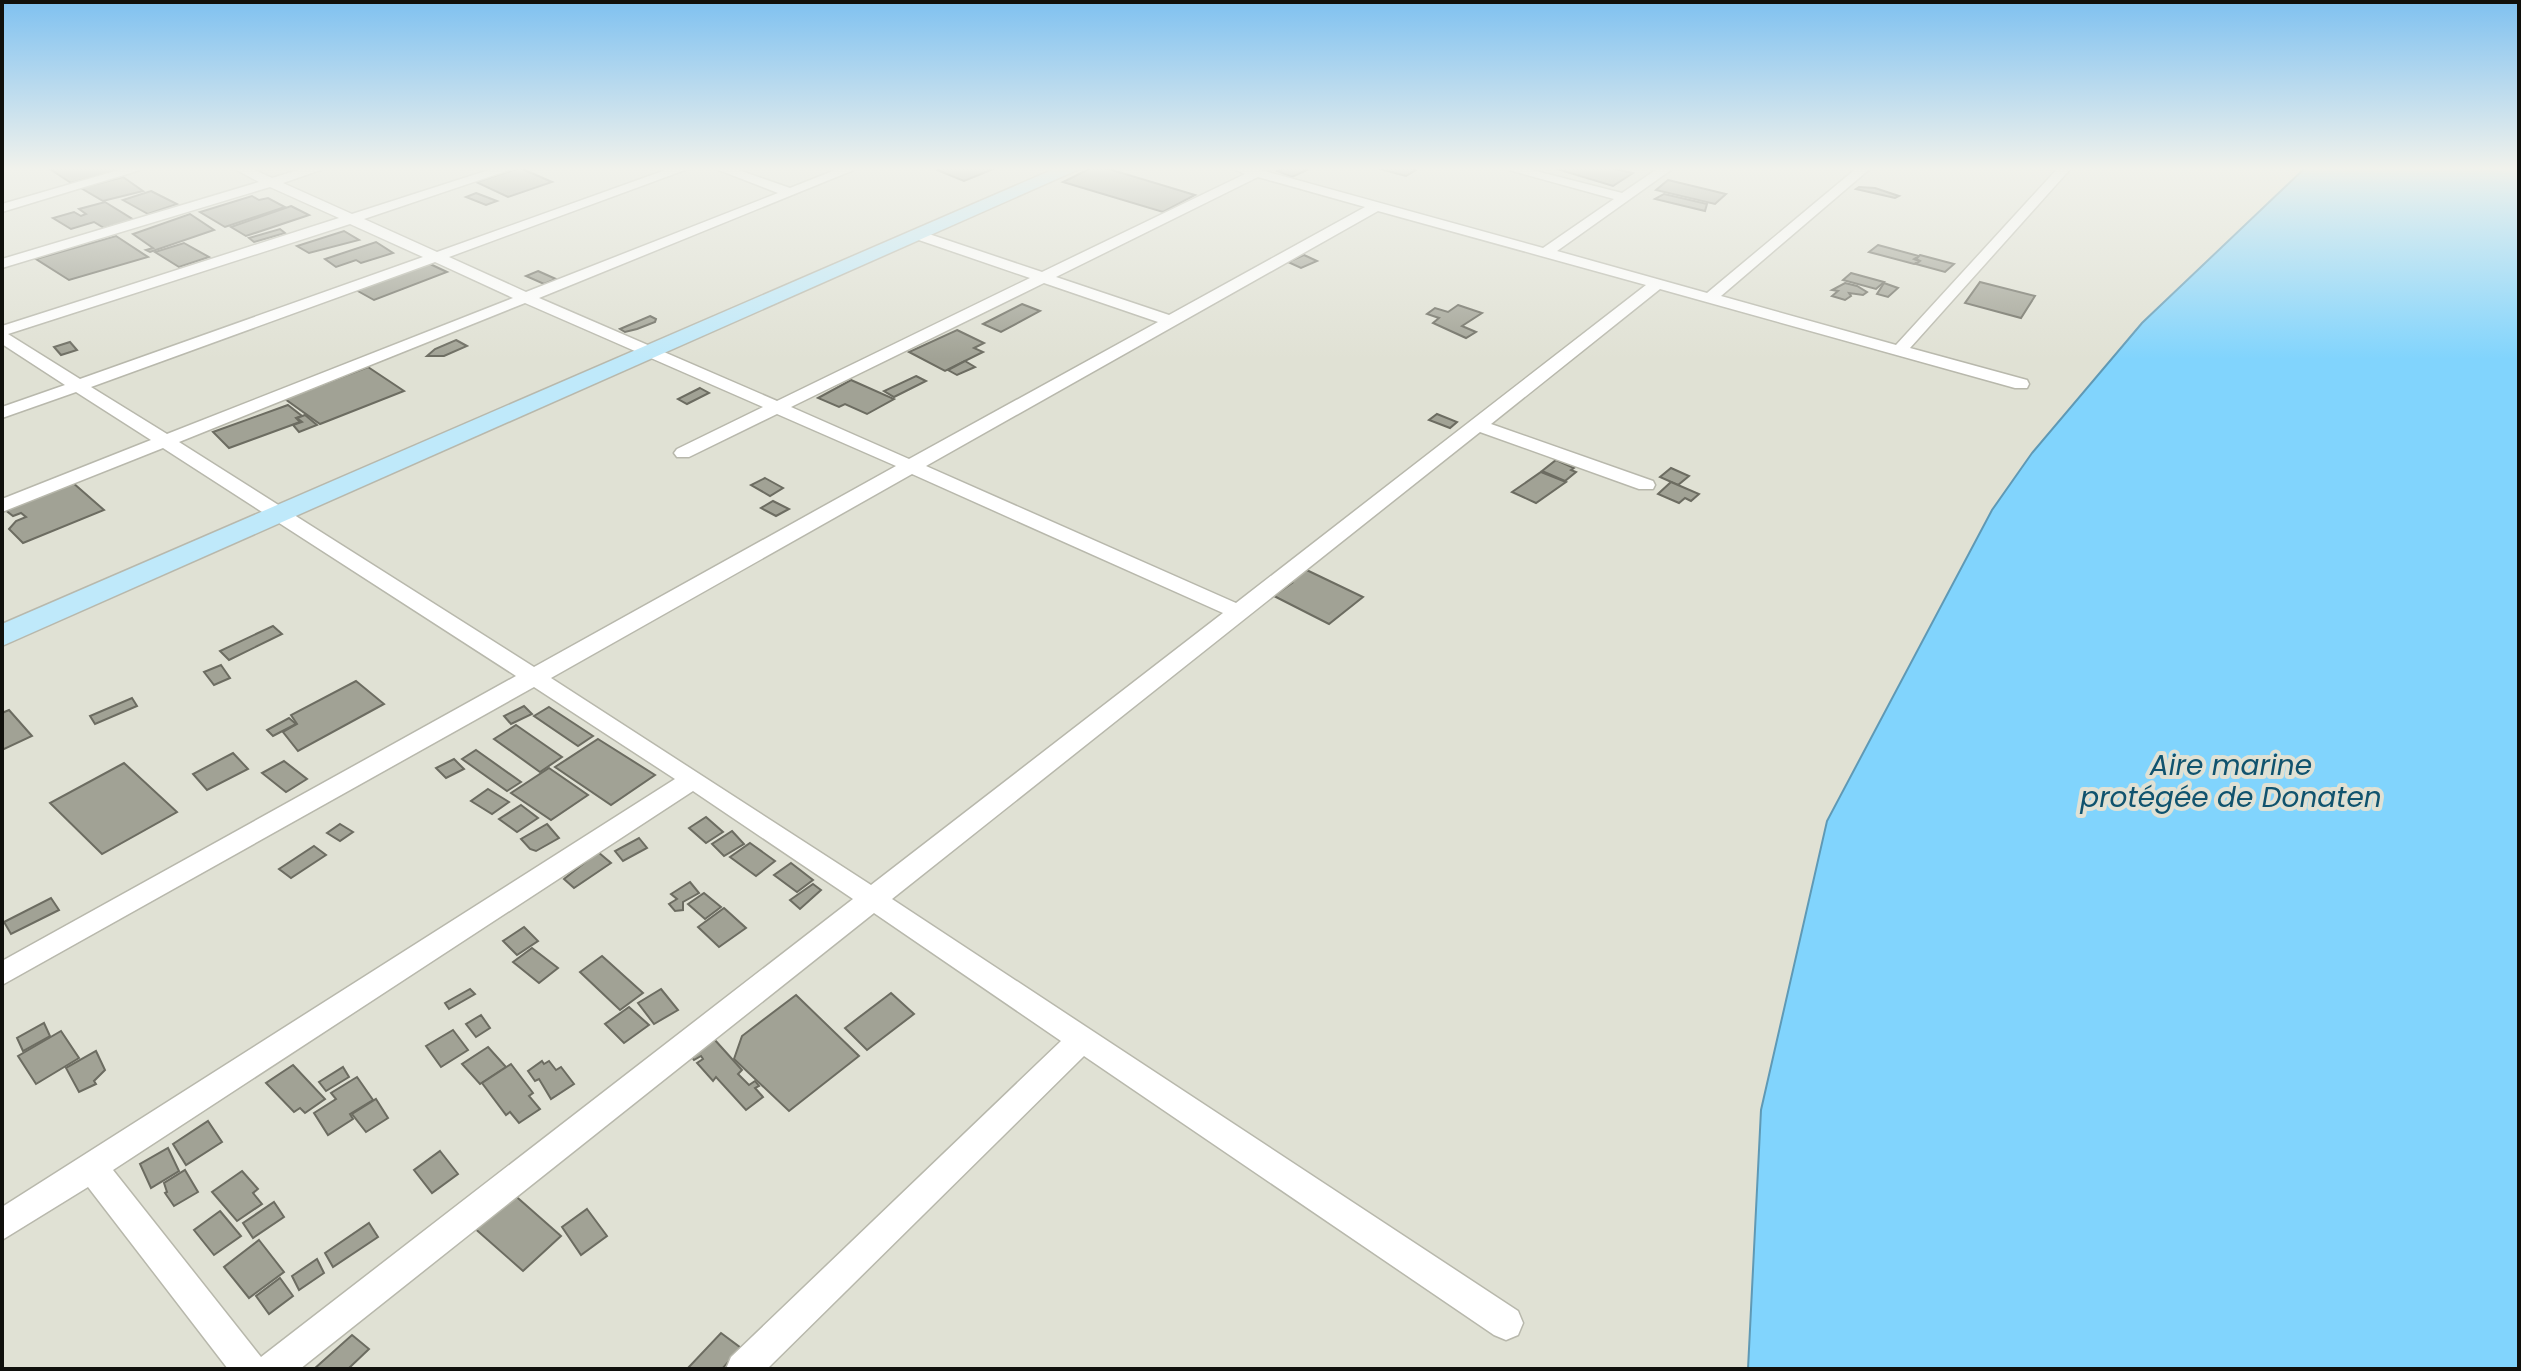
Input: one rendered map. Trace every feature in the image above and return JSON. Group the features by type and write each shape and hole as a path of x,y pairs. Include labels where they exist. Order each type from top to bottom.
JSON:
{"street":[{"path":"2,264 112,231"},
{"path":"2,331 314,231"},
{"path":"379,231 530,297 640,350 777,407 1239,612"},
{"path":"2,413 507,231"},
{"path":"2,506 695,231"},
{"path":"2,636 274,510 906,231"},
{"path":"640,350 927,231"},
{"path":"683,453 1141,231"},
{"path":"2,974 1332,231"},
{"path":"1466,231 2021,384"},
{"path":"1545,253 1577,231"},
{"path":"1710,298 1790,231"},
{"path":"1899,351 2008,231"},
{"path":"918,235 1171,321"},
{"path":"273,1369 1657,284"},
{"path":"2,337 75,387 536,676 1506,1323"},
{"path":"1478,425 1646,485"},
{"path":"2,619 274,510"},
{"path":"2,1225 693,779"},
{"path":"743,1369 1082,1039"},
{"path":"92,1168 249,1369"}],"water":[{"name":"Aire marine protégée de Donaten","path":"2239,231 2519,231 2519,1369 1748,1369 1761,1110 1827,821 1992,510 2032,453 2142,323"}],"building":[{"path":"142,231 211,231 150,252 146,250 153,248 133,234"},
{"path":"238,231 261,231 246,236"},
{"path":"273,231 285,233 254,242 249,238"},
{"path":"344,231 359,240 309,253 297,246"},
{"path":"116,236 148,257 69,280 36,259"},
{"path":"376,242 393,253 336,267 325,259"},
{"path":"184,243 209,257 179,267 155,252"},
{"path":"1878,245 1919,256 1914,259 1919,261 1914,264 1869,252"},
{"path":"1304,255 1317,261 1301,268 1288,262"},
{"path":"1920,255 1954,264 1945,272 1916,264 1920,261 1916,259"},
{"path":"428,263 447,272 374,300 356,290"},
{"path":"538,271 556,279 544,284 526,276"},
{"path":"1851,273 1884,282 1876,289 1843,280"},
{"path":"1980,282 2035,296 2021,318 1965,303"},
{"path":"1845,283 1867,292 1863,295 1849,293 1851,296 1845,300 1832,296 1838,291 1832,290"},
{"path":"1884,283 1898,288 1888,297 1877,294"},
{"path":"1022,304 1040,311 1001,332 983,324"},
{"path":"1458,305 1482,313 1462,326 1476,332 1466,338 1433,323 1439,318 1427,314 1435,308 1448,312"},
{"path":"650,316 656,319 655,322 625,332 620,329"},
{"path":"957,330 984,343 974,348 983,352 945,371 909,352"},
{"path":"456,340 467,346 444,356 427,356 435,349"},
{"path":"70,342 77,350 61,355 54,347"},
{"path":"965,361 975,367 957,375 948,370"},
{"path":"368,367 404,391 320,424 285,399"},
{"path":"916,376 926,381 894,397 884,391"},
{"path":"851,380 894,399 867,414 845,404 839,407 818,398"},
{"path":"700,388 709,393 687,404 678,399"},
{"path":"288,405 302,416 296,418 300,422 229,448 213,432"},
{"path":"1437,414 1457,422 1450,428 1429,420"},
{"path":"305,415 317,425 299,432 293,425 302,422 297,418"},
{"path":"1556,460 1574,468 1571,470 1576,472 1565,481 1542,471"},
{"path":"1671,468 1689,476 1678,485 1660,477"},
{"path":"1541,472 1566,482 1536,503 1512,492"},
{"path":"765,478 783,488 770,496 751,485"},
{"path":"72,482 104,510 23,543 9,529 16,521 26,517 21,513 13,516 4,509"},
{"path":"1671,482 1699,494 1691,501 1685,498 1679,503 1658,494"},
{"path":"773,501 789,509 776,516 761,508"},
{"path":"1294,564 1363,597 1329,624 1274,596 1292,583 1277,576"},
{"path":"273,626 282,634 229,660 220,651"},
{"path":"221,665 230,678 214,685 204,672"},
{"path":"356,681 384,704 298,751 283,732 297,724 291,715"},
{"path":"132,698 137,706 95,724 90,716"},
{"path":"524,706 532,714 511,724 504,716"},
{"path":"549,707 593,736 578,746 534,716"},
{"path":"9,710 32,736 2,750 2,713"},
{"path":"289,718 296,724 273,736 267,730"},
{"path":"516,725 562,757 540,772 494,739"},
{"path":"598,739 655,775 611,805 555,767"},
{"path":"476,750 521,782 507,791 462,759"},
{"path":"233,753 248,769 207,790 193,774"},
{"path":"454,759 464,769 446,778 436,768"},
{"path":"284,761 307,779 286,792 262,773"},
{"path":"124,763 177,812 102,854 50,803"},
{"path":"549,768 588,795 551,820 511,793"},
{"path":"488,789 509,802 492,814 471,801"},
{"path":"521,805 538,818 517,832 499,819"},
{"path":"706,817 723,832 706,843 689,828"},
{"path":"340,824 353,832 340,841 327,833"},
{"path":"547,824 559,838 536,851 530,849 521,839"},
{"path":"732,831 744,844 724,856 712,844"},
{"path":"639,838 647,848 623,861 615,851"},
{"path":"750,843 775,861 756,876 730,857"},
{"path":"314,846 326,855 291,878 279,869"},
{"path":"598,852 611,863 574,888 564,879"},
{"path":"791,863 813,880 797,892 774,875"},
{"path":"690,882 699,893 683,902 683,910 675,911 669,904 677,899 671,894"},
{"path":"813,884 821,890 800,909 790,900"},
{"path":"704,893 721,907 705,919 688,904"},
{"path":"51,898 59,910 11,934 4,922"},
{"path":"724,908 746,928 719,947 698,927"},
{"path":"524,927 538,941 517,955 503,941"},
{"path":"532,948 558,968 539,983 513,962"},
{"path":"602,956 643,993 620,1010 580,972"},
{"path":"470,989 475,994 449,1009 445,1003"},
{"path":"661,989 678,1010 654,1024 638,1003"},
{"path":"891,993 914,1014 867,1050 845,1028"},
{"path":"796,995 859,1056 789,1111 734,1059 742,1036"},
{"path":"629,1007 649,1025 624,1043 605,1024"},
{"path":"481,1015 490,1028 476,1037 466,1024"},
{"path":"44,1023 50,1036 23,1051 17,1038"},
{"path":"453,1030 468,1050 441,1067 426,1046"},
{"path":"61,1031 79,1058 36,1084 18,1056"},
{"path":"714,1039 742,1070 738,1074 749,1085 755,1081 759,1086 755,1088 763,1097 746,1110 716,1077 713,1081 697,1063 703,1059 701,1056 694,1060 691,1056"},
{"path":"488,1047 506,1067 480,1084 462,1064"},
{"path":"96,1051 105,1070 94,1081 96,1084 79,1092 66,1068"},
{"path":"542,1061 544,1064 549,1061 556,1070 561,1067 574,1084 551,1099 539,1079 535,1081 528,1071"},
{"path":"511,1064 533,1093 529,1096 540,1109 519,1123 510,1112 506,1115 482,1083"},
{"path":"293,1065 325,1099 305,1113 300,1108 294,1112 266,1083"},
{"path":"343,1067 349,1077 326,1091 319,1082"},
{"path":"357,1077 373,1100 350,1114 353,1119 328,1135 314,1113 336,1099 331,1093"},
{"path":"376,1099 388,1118 366,1132 352,1114"},
{"path":"208,1121 222,1142 186,1165 173,1144"},
{"path":"168,1148 179,1171 151,1188 140,1164"},
{"path":"440,1151 458,1174 432,1193 414,1170"},
{"path":"185,1170 198,1192 174,1206 165,1193 164,1183"},
{"path":"242,1171 258,1189 253,1193 262,1204 237,1221 212,1192"},
{"path":"511,1192 561,1236 523,1271 472,1226"},
{"path":"274,1202 284,1217 253,1238 243,1223"},
{"path":"587,1209 607,1236 581,1255 562,1227"},
{"path":"220,1211 241,1236 214,1255 194,1230"},
{"path":"369,1223 378,1237 333,1267 325,1253"},
{"path":"259,1240 284,1272 249,1298 224,1267"},
{"path":"317,1259 324,1273 299,1290 292,1276"},
{"path":"280,1278 293,1296 269,1314 256,1296"},
{"path":"721,1333 741,1348 722,1369 687,1369"},
{"path":"352,1335 369,1349 348,1369 314,1369"}]}
